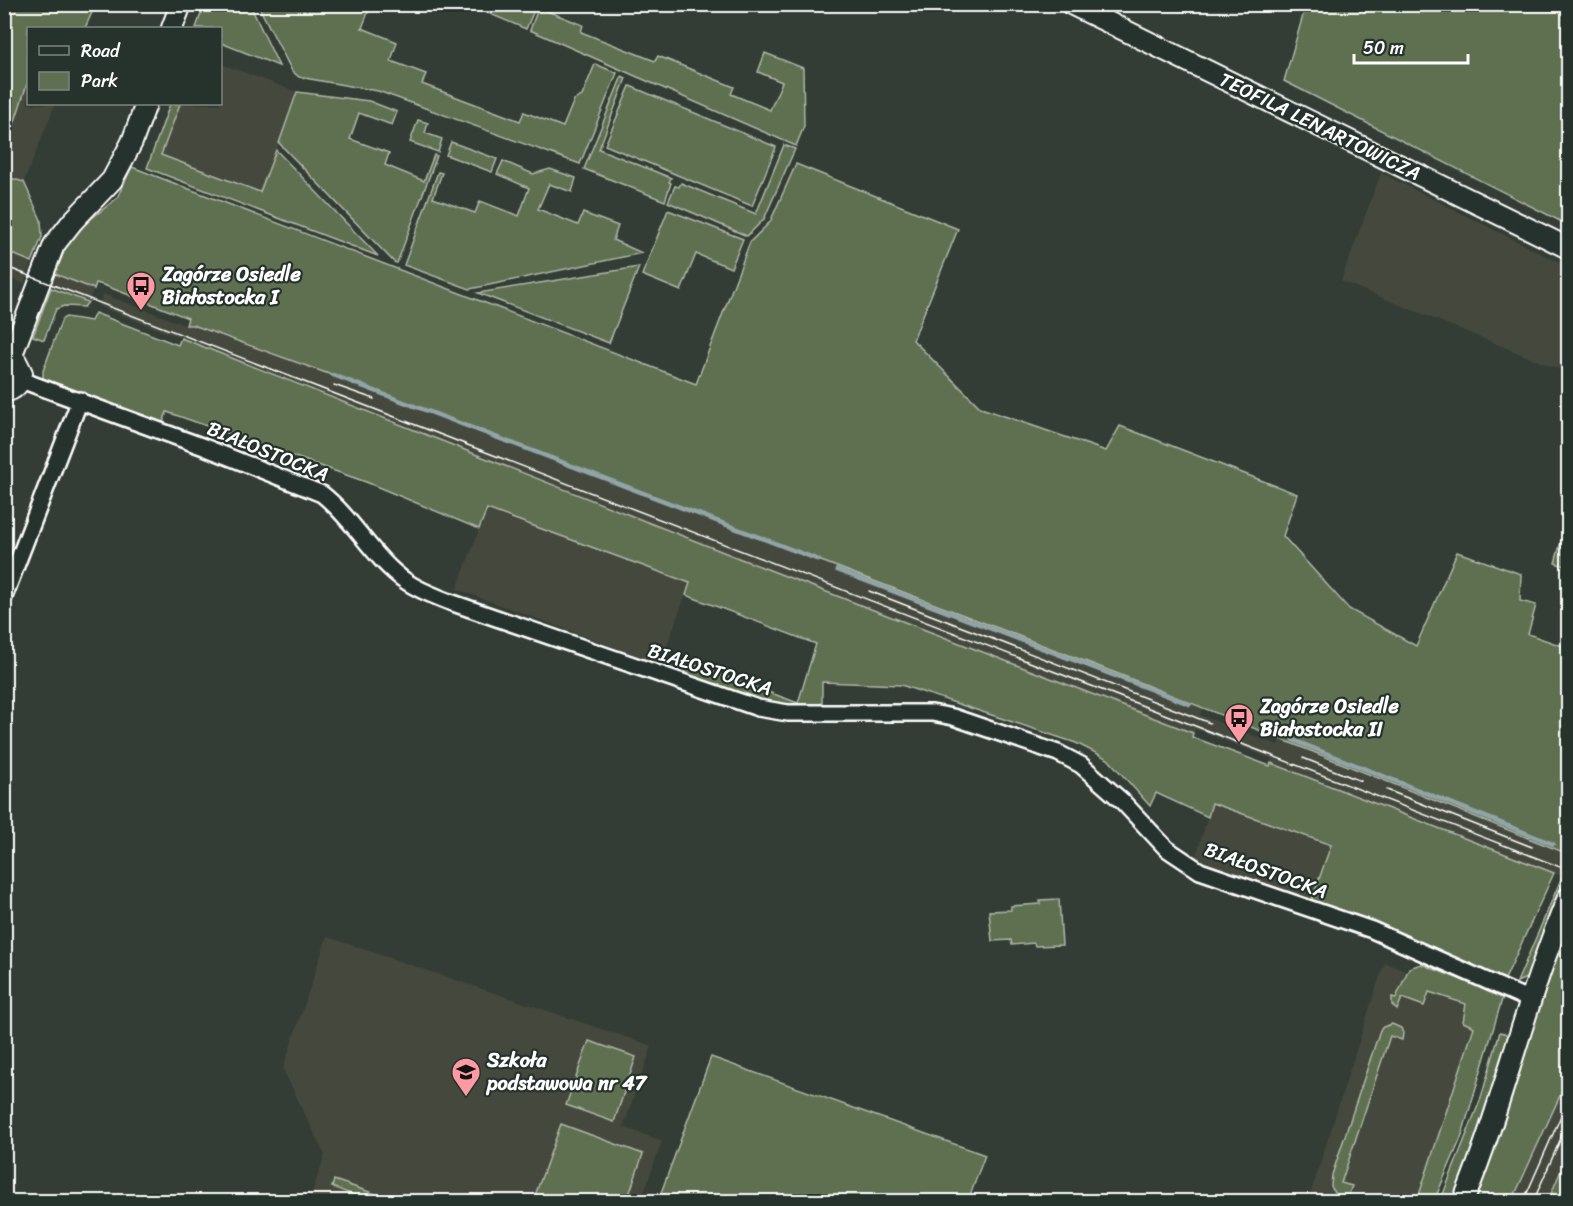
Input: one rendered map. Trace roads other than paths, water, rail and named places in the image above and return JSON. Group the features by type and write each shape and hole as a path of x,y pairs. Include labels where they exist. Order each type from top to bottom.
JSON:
{"street":[{"path":"172,27 181,4"},
{"name":"TEOFILA LENARTOWICZA","path":"1071,4 1569,248"},
{"path":"4,392 14,389 21,380 20,366 8,356 54,245 72,222 112,180 132,142 146,105"},
{"name":"BIAŁOSTOCKA","path":"21,380 80,400 322,494 406,581 450,602 758,708 788,713 932,713 953,717 1058,753 1081,765 1098,778 1167,849 1200,871 1372,930 1530,1000"},
{"path":"4,597 80,400"},
{"path":"1463,1202 1486,1142 1546,952 1569,898"}],"waterway":[{"path":"333,375 819,560"},
{"path":"837,570 1189,704"},
{"path":"1293,740 1553,844"}],"tram line":[{"path":"4,266 1568,870"},
{"path":"334,385 374,399"},
{"path":"869,591 1210,723"},
{"path":"1303,758 1361,781"},
{"path":"1387,790 1532,847"},
{"path":"1523,1202 1568,1100"},
{"path":"1533,1202 1568,1122"}],"place":[{"name":"Zagórze Osiedle Białostocka I","path":"141,312"},
{"name":"Zagórze Osiedle Białostocka II","path":"1239,744"},
{"name":"Szkoła podstawowa nr 47","path":"466,1098"}]}
